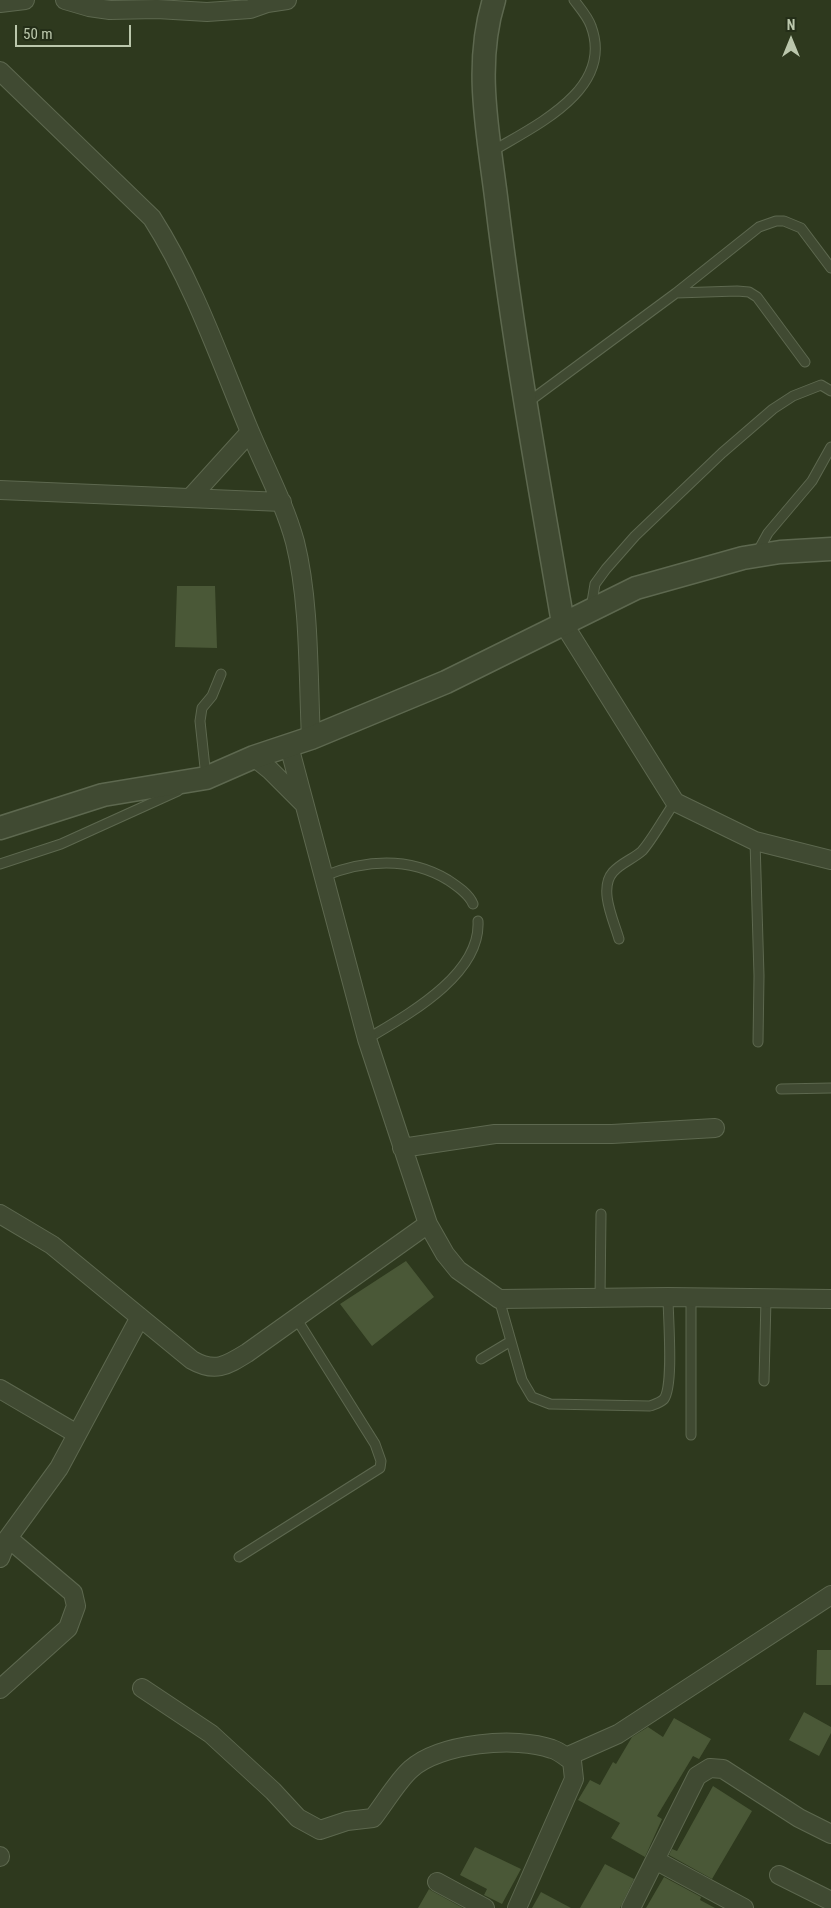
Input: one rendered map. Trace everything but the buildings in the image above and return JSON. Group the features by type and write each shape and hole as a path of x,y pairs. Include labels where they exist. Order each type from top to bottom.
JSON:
{"street":[{"path":"0,3 25,0"},
{"path":"66,0 89,8 110,10 157,8 225,12 287,0"},
{"path":"494,0 488,18 482,72 525,404 563,623 674,802 755,841 831,860"},
{"path":"0,71 152,218 165,238 203,318 250,432 282,502 295,544 301,578 311,738"},
{"path":"192,496 250,432"},
{"path":"0,490 192,496 282,502"},
{"path":"0,828 103,795 206,778 254,757 311,738 446,682 636,588 696,570 754,557 780,552 831,549"},
{"path":"289,746 367,1039 402,1148 428,1224 445,1254 458,1270 499,1299 668,1297 831,1299"},
{"path":"254,757 304,804"},
{"path":"402,1148 495,1134 612,1134 715,1128"},
{"path":"0,1214 52,1246 192,1360 204,1367 215,1368 232,1363 428,1224"},
{"path":"0,1558 8,1538 59,1468 140,1317"},
{"path":"0,1389 78,1434"},
{"path":"0,1689 68,1628 76,1606 73,1593 8,1538"},
{"path":"566,1757 618,1734 831,1595"},
{"path":"142,1688 211,1734 273,1791 298,1818 320,1830 347,1821 373,1818 411,1769 439,1754 487,1742 516,1742 554,1749 572,1761 574,1779 517,1908"},
{"path":"631,1908 698,1776 710,1768 723,1769 799,1818 831,1834"},
{"path":"656,1861 744,1908"},
{"path":"779,1876 831,1901"},
{"path":"437,1882 485,1908"}],"lane":[{"path":"491,152 559,110 581,90 592,64 594,42 591,25 576,1"},
{"path":"525,404 676,294 759,227 776,221 784,221 801,228 831,268"},
{"path":"676,294 716,290 749,292 757,296 805,362"},
{"path":"590,610 595,584 606,569 635,536 722,452 773,409 793,396 821,385 828,387 831,391"},
{"path":"754,557 768,533 812,480 831,447"},
{"path":"0,864 61,844 206,778 200,721 202,708 212,696 221,674"},
{"path":"619,939 606,893 609,879 613,872 641,851 649,842 674,802"},
{"path":"755,841 759,976 758,1042"},
{"path":"324,876 357,865 375,863 412,865 439,875 454,884 468,896 473,904"},
{"path":"367,1039 422,1006 439,991 472,951 478,940 478,921"},
{"path":"781,1089 831,1088"},
{"path":"600,1298 601,1214"},
{"path":"499,1299 527,1392 540,1402 550,1404 650,1406 664,1398 669,1382 668,1297"},
{"path":"691,1297 691,1434"},
{"path":"764,1381 766,1299"},
{"path":"239,1557 380,1468 381,1461 375,1444 296,1318"},
{"path":"481,1359 511,1341"}]}
